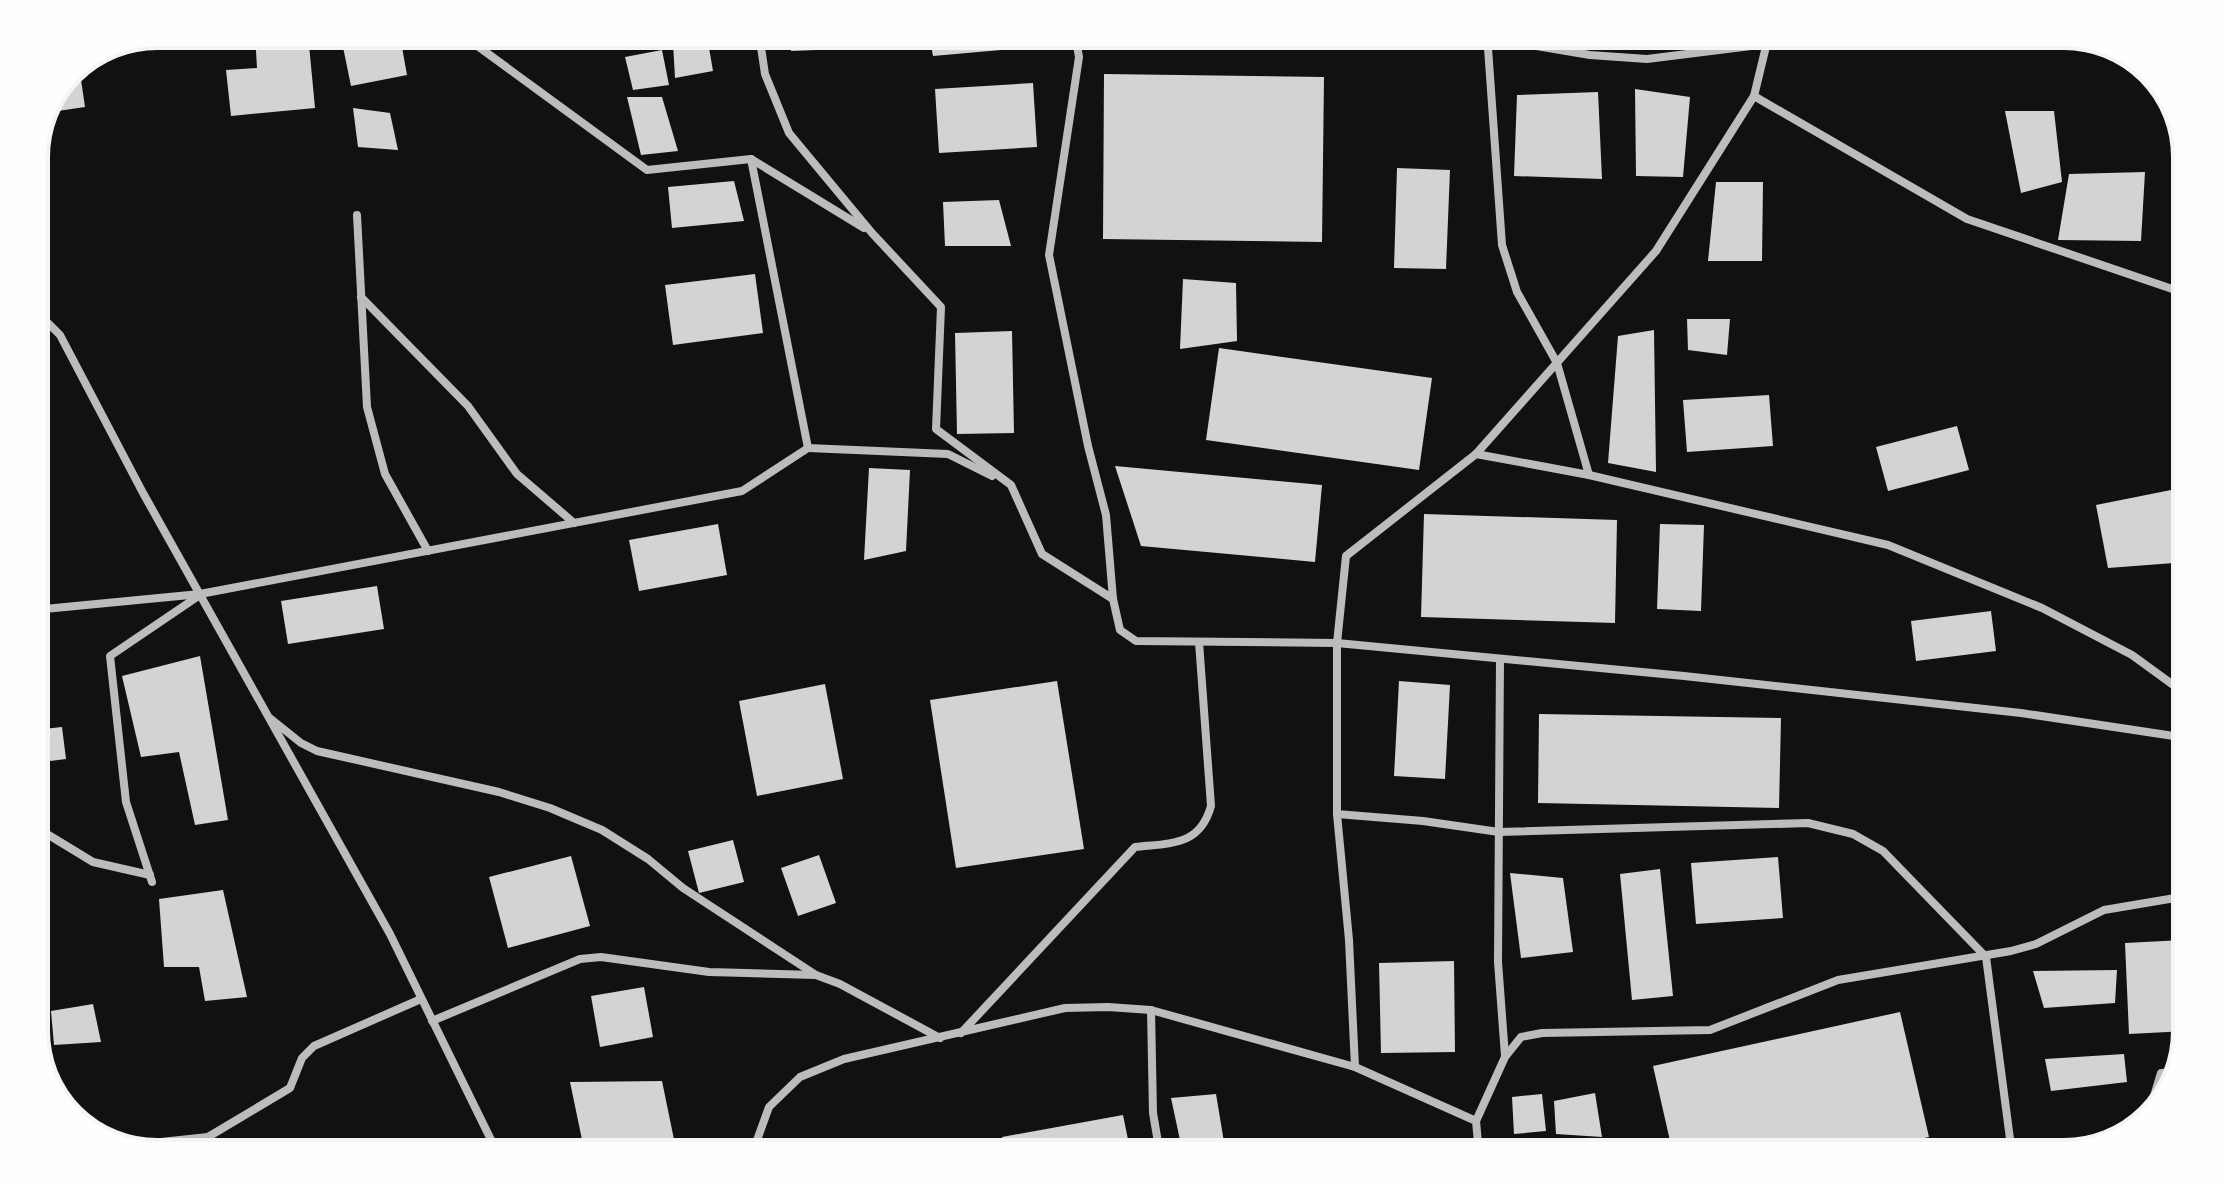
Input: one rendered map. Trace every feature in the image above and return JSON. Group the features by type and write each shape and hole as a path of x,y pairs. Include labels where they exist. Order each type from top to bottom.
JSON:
{"street":[{"path":"480,48 647,170 751,159 872,233"},
{"path":"761,48 765,74 789,133 872,233 941,307 936,429 1011,485 1042,554 1113,599"},
{"path":"1077,48 1079,57 1049,255 1088,446 1106,515 1113,599 1120,630 1136,641 1337,643 2006,712 2173,736"},
{"path":"1488,48 1502,245 1517,292 1557,363 1589,475"},
{"path":"1552,48 1590,55 1647,59 1735,48"},
{"path":"1355,1067 1349,940 1337,814 1337,643 1346,556 1476,454 1656,251 1754,96 1766,48"},
{"path":"1754,96 1967,219 2173,289"},
{"path":"751,159 808,448"},
{"path":"357,215 367,407 385,474 428,551"},
{"path":"361,297 468,406 517,474 574,523"},
{"path":"48,323 60,335 390,934 491,1140"},
{"path":"48,609 200,594 742,491 808,448 948,454 1011,485"},
{"path":"1476,454 1589,475 1888,545 2042,608 2132,655 2173,685"},
{"path":"48,835 93,862 151,878 126,802 110,656 200,594"},
{"path":"961,1033 1135,847 1180,842 1197,834 1207,822 1211,806 1199,642"},
{"path":"1500,659 1498,962 1505,1057"},
{"path":"268,716 301,743 317,751 499,792 550,808 602,830 648,859 683,888 816,975 840,984 940,1038"},
{"path":"1337,814 1423,821 1499,832 1808,823 1853,834 1883,851 1986,957 2010,1140"},
{"path":"1478,1140 1476,1121 1505,1057 1521,1037 1542,1033 1710,1030 1838,980 1986,957 2036,944 2104,910 2173,898"},
{"path":"432,1021 580,959 601,957 709,972 816,975"},
{"path":"205,1140 290,1088 302,1058 314,1046 421,999"},
{"path":"757,1140 769,1107 800,1077 844,1059 1065,1008 1151,1010 1355,1067 1476,1121"},
{"path":"1151,1010 1153,1113 1158,1140"},
{"path":"180,1140 208,1137"}],"building":[{"path":"256,48 309,48 315,108 231,116 226,70 257,68"},
{"path":"343,48 402,48 407,75 351,86"},
{"path":"673,48 709,48 713,71 675,78"},
{"path":"791,48 866,48 791,51"},
{"path":"932,48 1024,48 933,56"},
{"path":"662,50 669,85 633,90 625,57"},
{"path":"1104,74 1324,77 1322,242 1103,239"},
{"path":"81,80 85,107 58,111"},
{"path":"1033,83 1037,147 939,153 935,89"},
{"path":"1635,89 1690,97 1683,177 1636,176"},
{"path":"1598,92 1602,179 1514,176 1517,95"},
{"path":"627,97 662,97 678,151 641,155"},
{"path":"353,108 390,113 398,150 358,147"},
{"path":"2005,111 2054,111 2062,182 2021,193"},
{"path":"1397,168 1450,170 1446,269 1394,268"},
{"path":"2145,172 2141,241 2058,240 2069,174"},
{"path":"734,181 744,221 672,228 668,187"},
{"path":"1716,182 1763,182 1762,261 1708,261"},
{"path":"999,200 1011,246 945,246 943,202"},
{"path":"755,274 763,333 673,345 665,285"},
{"path":"1183,279 1236,283 1237,341 1180,349"},
{"path":"1687,319 1730,319 1727,355 1688,350"},
{"path":"1654,330 1656,472 1608,463 1618,336"},
{"path":"1012,331 1014,433 957,434 955,333"},
{"path":"1219,348 1432,378 1419,470 1206,440"},
{"path":"1769,395 1773,446 1687,452 1683,400"},
{"path":"1957,426 1969,470 1888,491 1876,447"},
{"path":"1115,466 1322,485 1315,562 1141,546"},
{"path":"869,468 910,470 906,551 864,560"},
{"path":"2171,490 2173,563 2108,568 2096,505"},
{"path":"1424,514 1617,520 1615,623 1421,617"},
{"path":"718,524 727,575 639,591 629,540"},
{"path":"1660,524 1704,525 1701,611 1657,609"},
{"path":"377,586 384,629 288,644 281,601"},
{"path":"1991,611 1996,651 1916,661 1911,621"},
{"path":"200,656 228,820 195,825 179,752 141,757 122,676"},
{"path":"1057,681 1084,849 956,868 930,700"},
{"path":"1399,681 1450,685 1445,779 1394,776"},
{"path":"825,684 843,779 757,796 739,701"},
{"path":"1539,714 1781,718 1779,808 1538,803"},
{"path":"62,727 66,759 48,761 48,728"},
{"path":"733,840 744,882 699,893 688,851"},
{"path":"819,855 836,903 798,916 781,868"},
{"path":"571,856 590,926 508,948 489,877"},
{"path":"1778,857 1783,918 1696,924 1691,863"},
{"path":"1660,869 1673,996 1632,1000 1620,874"},
{"path":"1510,873 1563,878 1573,952 1521,958"},
{"path":"223,890 247,997 205,1001 199,967 164,967 159,899"},
{"path":"2173,941 2173,1032 2129,1034 2125,943"},
{"path":"1454,961 1455,1052 1381,1053 1379,963"},
{"path":"2117,970 2115,1003 2044,1008 2033,971"},
{"path":"644,987 653,1037 600,1047 591,996"},
{"path":"93,1004 101,1042 54,1045 51,1011"},
{"path":"1900,1012 1929,1137 1915,1140 1670,1140 1653,1066"},
{"path":"2124,1054 2127,1082 2051,1091 2045,1059"},
{"path":"662,1081 674,1140 582,1140 570,1082"},
{"path":"1595,1093 1602,1137 1556,1134 1554,1101"},
{"path":"1216,1094 1224,1140 1180,1140 1171,1098"},
{"path":"1542,1094 1546,1131 1514,1134 1512,1097"},
{"path":"1123,1115 1128,1140 1003,1140 1002,1137"}]}
